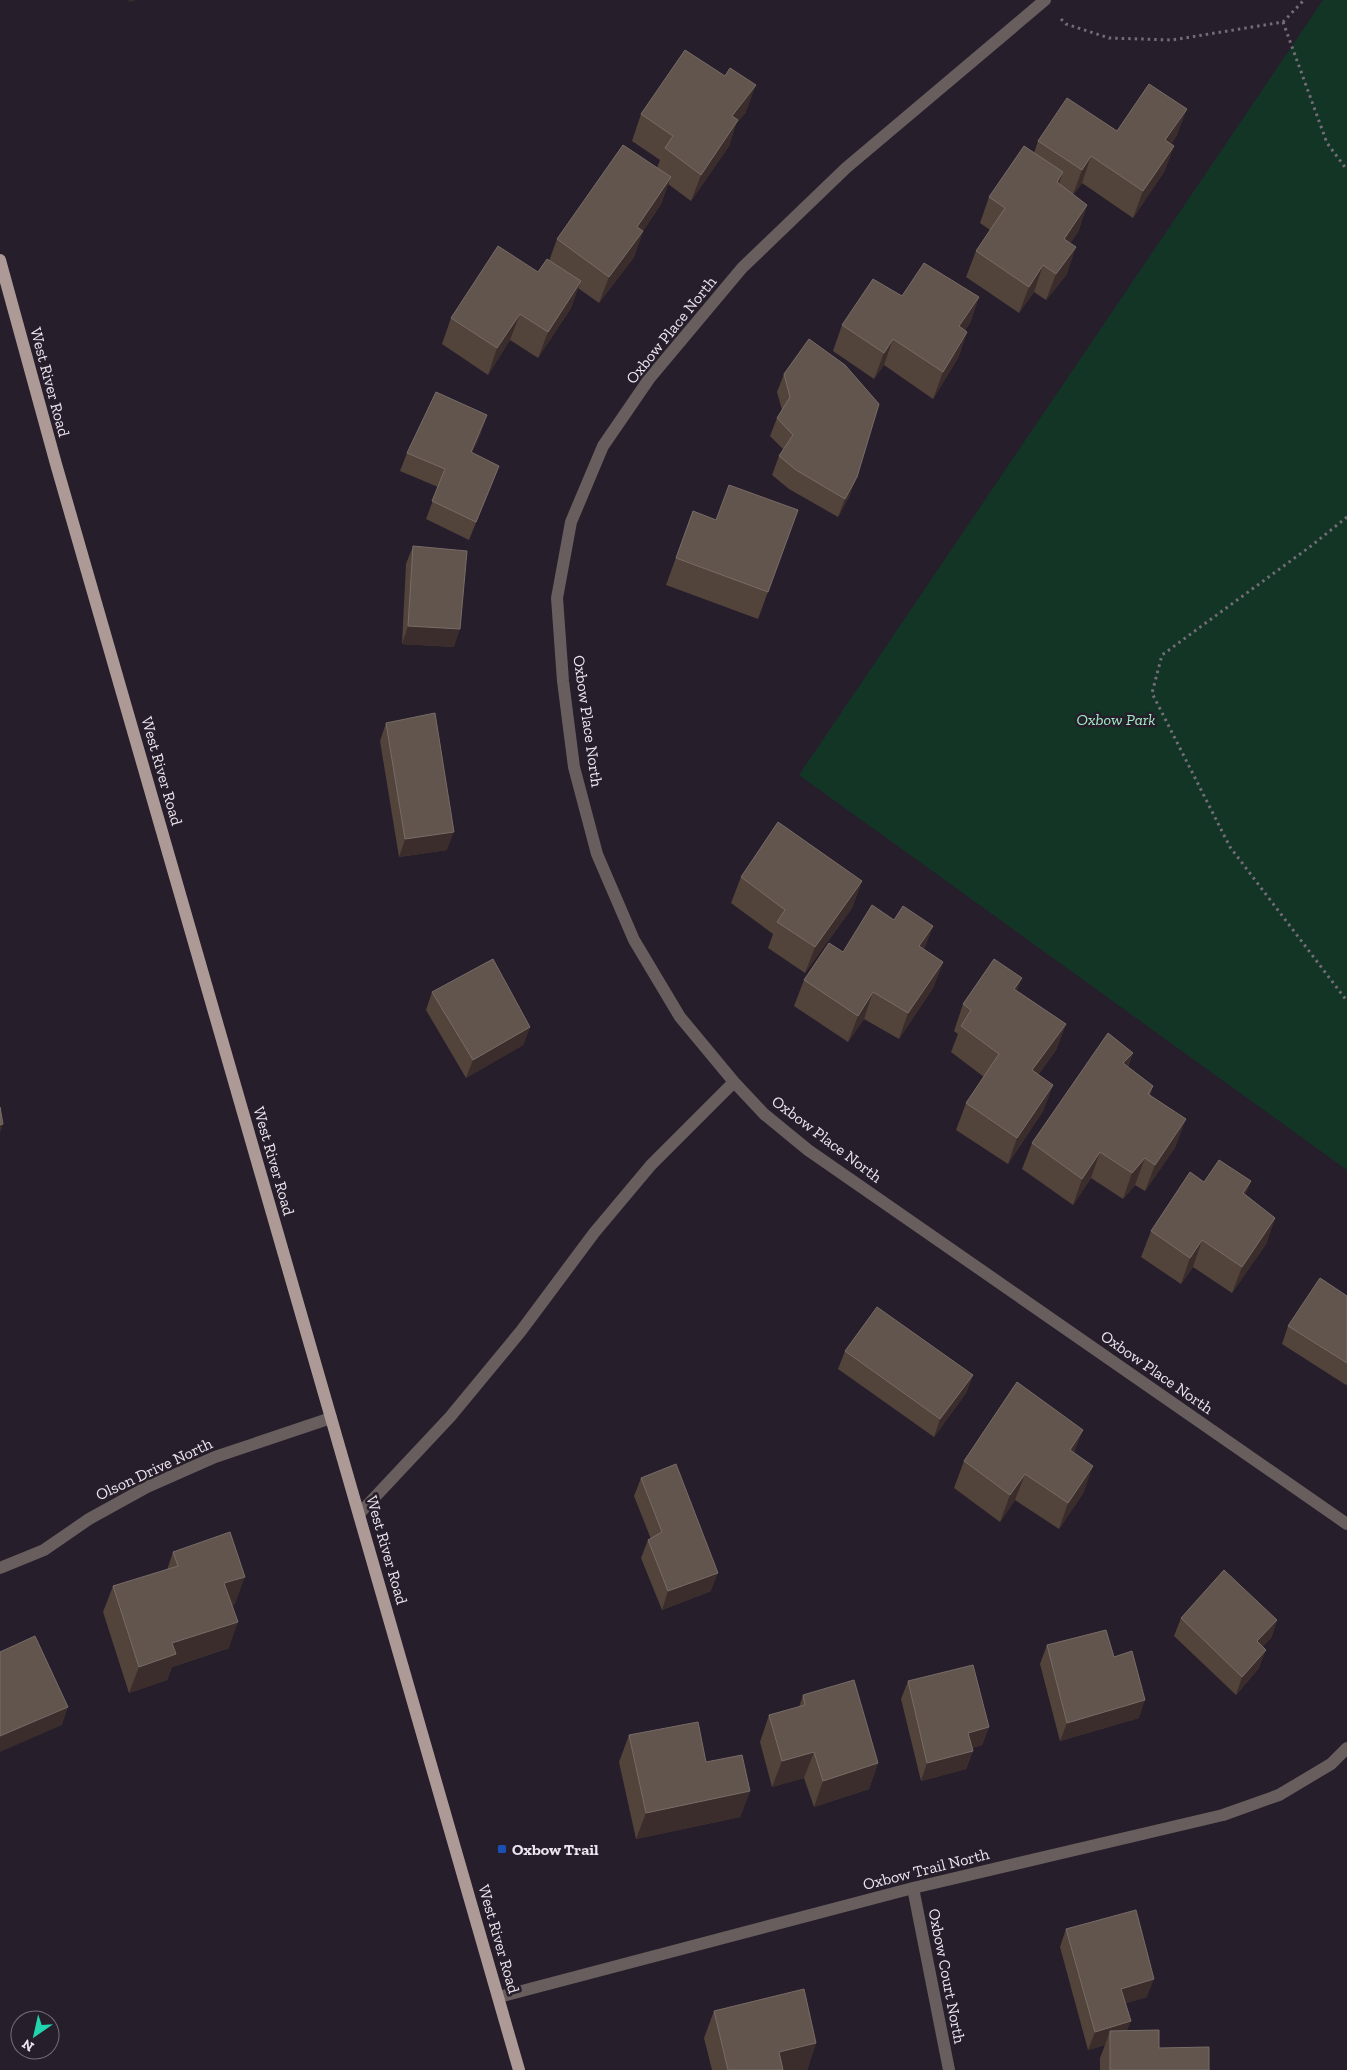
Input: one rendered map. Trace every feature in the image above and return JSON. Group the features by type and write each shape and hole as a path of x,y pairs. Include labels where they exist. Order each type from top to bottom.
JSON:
{"main road":[{"name":"West River Road","path":"0,260 59,474 519,2070"}],"street":[{"name":"Oxbow Place North","path":"1044,1 846,168 742,268 649,379 602,446 572,522 557,598 563,680 574,767 598,854 634,940 680,1017 734,1082 764,1114 808,1150 1347,1524"},
{"path":"359,1514 450,1417 521,1331 594,1233 651,1165 734,1082"},
{"name":"Olson Drive North","path":"0,1568 44,1550 89,1519 156,1483 216,1457 331,1418"},
{"name":"Oxbow Trail North","path":"499,1997 913,1888 1223,1815 1279,1795 1331,1764 1347,1748"},
{"name":"Oxbow Court North","path":"913,1888 949,2070"}],"path":[{"path":"1044,1 1066,24 1109,38 1172,40 1282,22 1304,0"},
{"path":"1282,22 1327,143 1347,170"},
{"path":"1347,517 1311,546 1162,655 1152,693 1230,847 1347,1001"}],"green space":[{"name":"Oxbow Park","path":"1323,0 1347,0 1347,1170 799,775"}],"building":[{"path":"685,50 725,76 730,68 756,85 732,116 738,120 701,175 665,148 673,136 641,114"},
{"path":"1149,84 1187,109 1165,140 1174,146 1143,191 1091,156 1082,170 1038,141 1067,98 1117,131"},
{"path":"623,145 671,177 637,227 643,231 609,277 557,239"},
{"path":"1024,146 1063,172 1057,182 1087,205 1064,239 1076,247 1056,274 1043,265 1029,287 976,251 1005,208 989,197"},
{"path":"498,246 538,272 547,259 581,281 548,332 520,314 497,348 451,318"},
{"path":"924,263 979,297 959,326 967,332 943,372 893,339 884,353 842,325 873,279 902,296"},
{"path":"809,339 845,365 879,404 857,477 845,499 796,470 779,456 793,435 777,418 790,397 784,374"},
{"path":"436,392 487,415 471,452 499,466 476,522 432,501 445,469 407,453"},
{"path":"729,485 798,510 768,592 676,558 693,511 716,520"},
{"path":"413,546 467,551 460,629 408,626"},
{"path":"435,713 454,832 405,839 386,723"},
{"path":"778,822 862,881 815,947 777,922 785,910 741,877"},
{"path":"872,905 894,920 903,906 933,926 919,946 943,962 908,1013 873,992 858,1016 804,980 829,943 843,952"},
{"path":"493,959 530,1027 473,1060 432,992"},
{"path":"994,959 1022,978 1014,989 1066,1024 1032,1070 1053,1085 1017,1138 966,1103 999,1054 961,1026 971,1010 963,1004"},
{"path":"1108,1033 1133,1053 1123,1063 1153,1086 1148,1094 1186,1119 1155,1165 1145,1158 1132,1173 1100,1152 1082,1179 1032,1143"},
{"path":"0,1107 3,1124 0,1125"},
{"path":"1219,1160 1251,1181 1243,1193 1275,1218 1242,1267 1202,1240 1190,1258 1151,1231 1190,1172 1204,1182"},
{"path":"1320,1278 1347,1296 1347,1363 1288,1326"},
{"path":"877,1307 973,1375 940,1419 845,1351"},
{"path":"1017,1382 1083,1430 1070,1450 1093,1466 1068,1503 1025,1474 1010,1495 964,1461"},
{"path":"676,1464 718,1573 668,1591 648,1540 662,1532 641,1478"},
{"path":"230,1532 245,1577 224,1583 238,1622 172,1643 176,1654 139,1667 113,1586 178,1566 173,1552"},
{"path":"1224,1570 1277,1620 1257,1641 1266,1650 1242,1677 1181,1618"},
{"path":"1106,1630 1114,1657 1132,1651 1145,1700 1067,1723 1047,1645"},
{"path":"35,1636 68,1707 0,1736 0,1652"},
{"path":"973,1665 989,1727 968,1733 973,1751 927,1763 908,1681"},
{"path":"854,1680 878,1763 823,1781 814,1752 782,1761 769,1715 805,1705 803,1695"},
{"path":"698,1722 706,1762 742,1755 750,1791 646,1813 629,1735"},
{"path":"1136,1910 1154,1979 1121,1989 1131,2021 1095,2032 1066,1929"},
{"path":"804,1989 816,2043 779,2052 783,2070 728,2070 714,2011"},
{"path":"1159,2030 1159,2048 1209,2047 1209,2070 1110,2070 1110,2031"}],"place":[{"name":"Oxbow Trail","path":"502,1849"}]}
